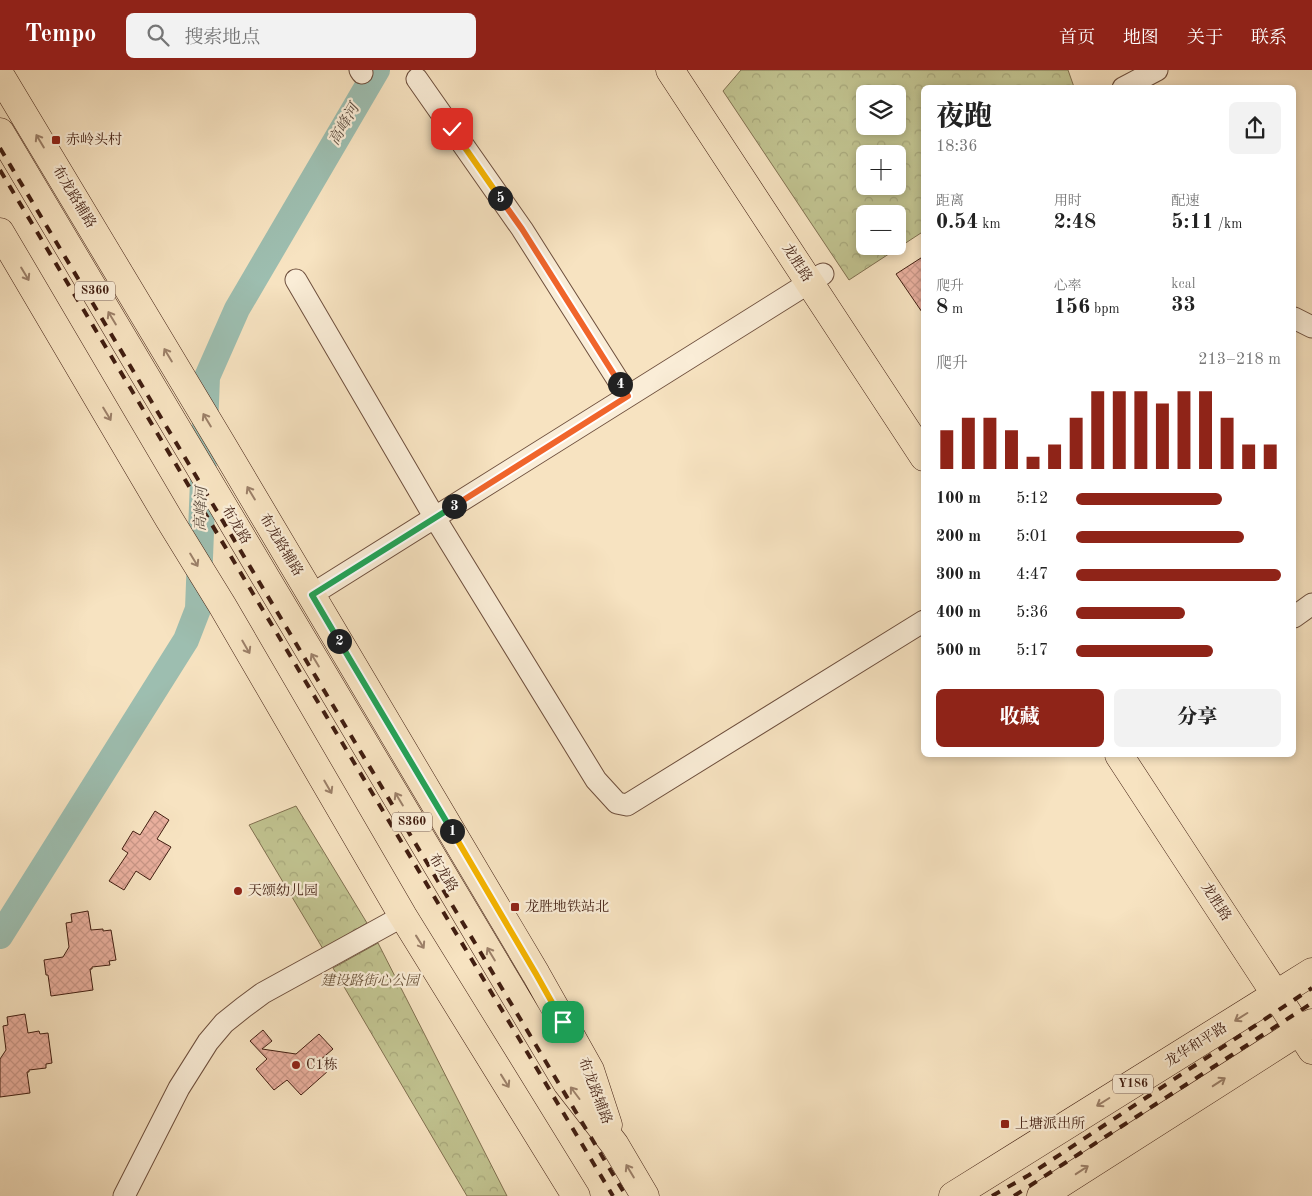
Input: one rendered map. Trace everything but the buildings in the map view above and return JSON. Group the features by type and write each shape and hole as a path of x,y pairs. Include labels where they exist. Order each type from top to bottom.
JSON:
{"main road":[{"name":"龙胜路","path":"670,70 921,424"},
{"name":"龙胜路","path":"690,70 921,452"},
{"name":"布龙路辅路","path":"0,75 312,595 536,974 590,1070 615,1146"},
{"name":"布龙路","path":"0,132 567,1083 615,1146 645,1196"},
{"path":"0,232 404,916 576,1196"},
{"name":"龙胜路","path":"1121,757 1283,991"},
{"name":"龙胜路","path":"1139,757 1309,1031"},
{"name":"龙华和平路","path":"953,1196 1312,972"},
{"path":"1041,1196 1309,1031"}],"street":[{"path":"1129,85 1157,70"},
{"path":"417,79 522,229 628,396"},
{"path":"312,595 816,278"},
{"path":"296,280 435,518 596,780 617,803 628,805 921,623"},
{"path":"1296,616 1312,604"},
{"path":"124,1196 179,1088 208,1042 224,1023 263,993 404,916"}],"green space":[{"path":"741,70 1068,70 1073,85 921,85 921,233 906,243 906,205 856,205 856,255 887,255 849,280 723,91"},
{"name":"建设路街心公园","path":"296,806 367,923 323,949 249,825"},
{"name":"建设路街心公园","path":"378,943 507,1196 467,1196 333,968"}],"waterway":[{"name":"高峰河","path":"0,936 186,640 198,609 207,377 237,309 377,70"}],"railway":[{"path":"0,148 626,1196"},
{"path":"0,170 613,1196"},
{"path":"992,1196 1029,1175 1312,988"},
{"path":"1014,1196 1312,1003"}],"place":[{"name":"赤岭头村","path":"56,140"},
{"name":"天颂幼儿园","path":"238,891"},
{"name":"龙胜地铁站北","path":"515,907"},
{"name":"C1栋","path":"296,1065"},
{"name":"上塘派出所","path":"1005,1124"}],"route":[{"path":"452,129 522,229 628,396 312,595 563,1022"}]}
